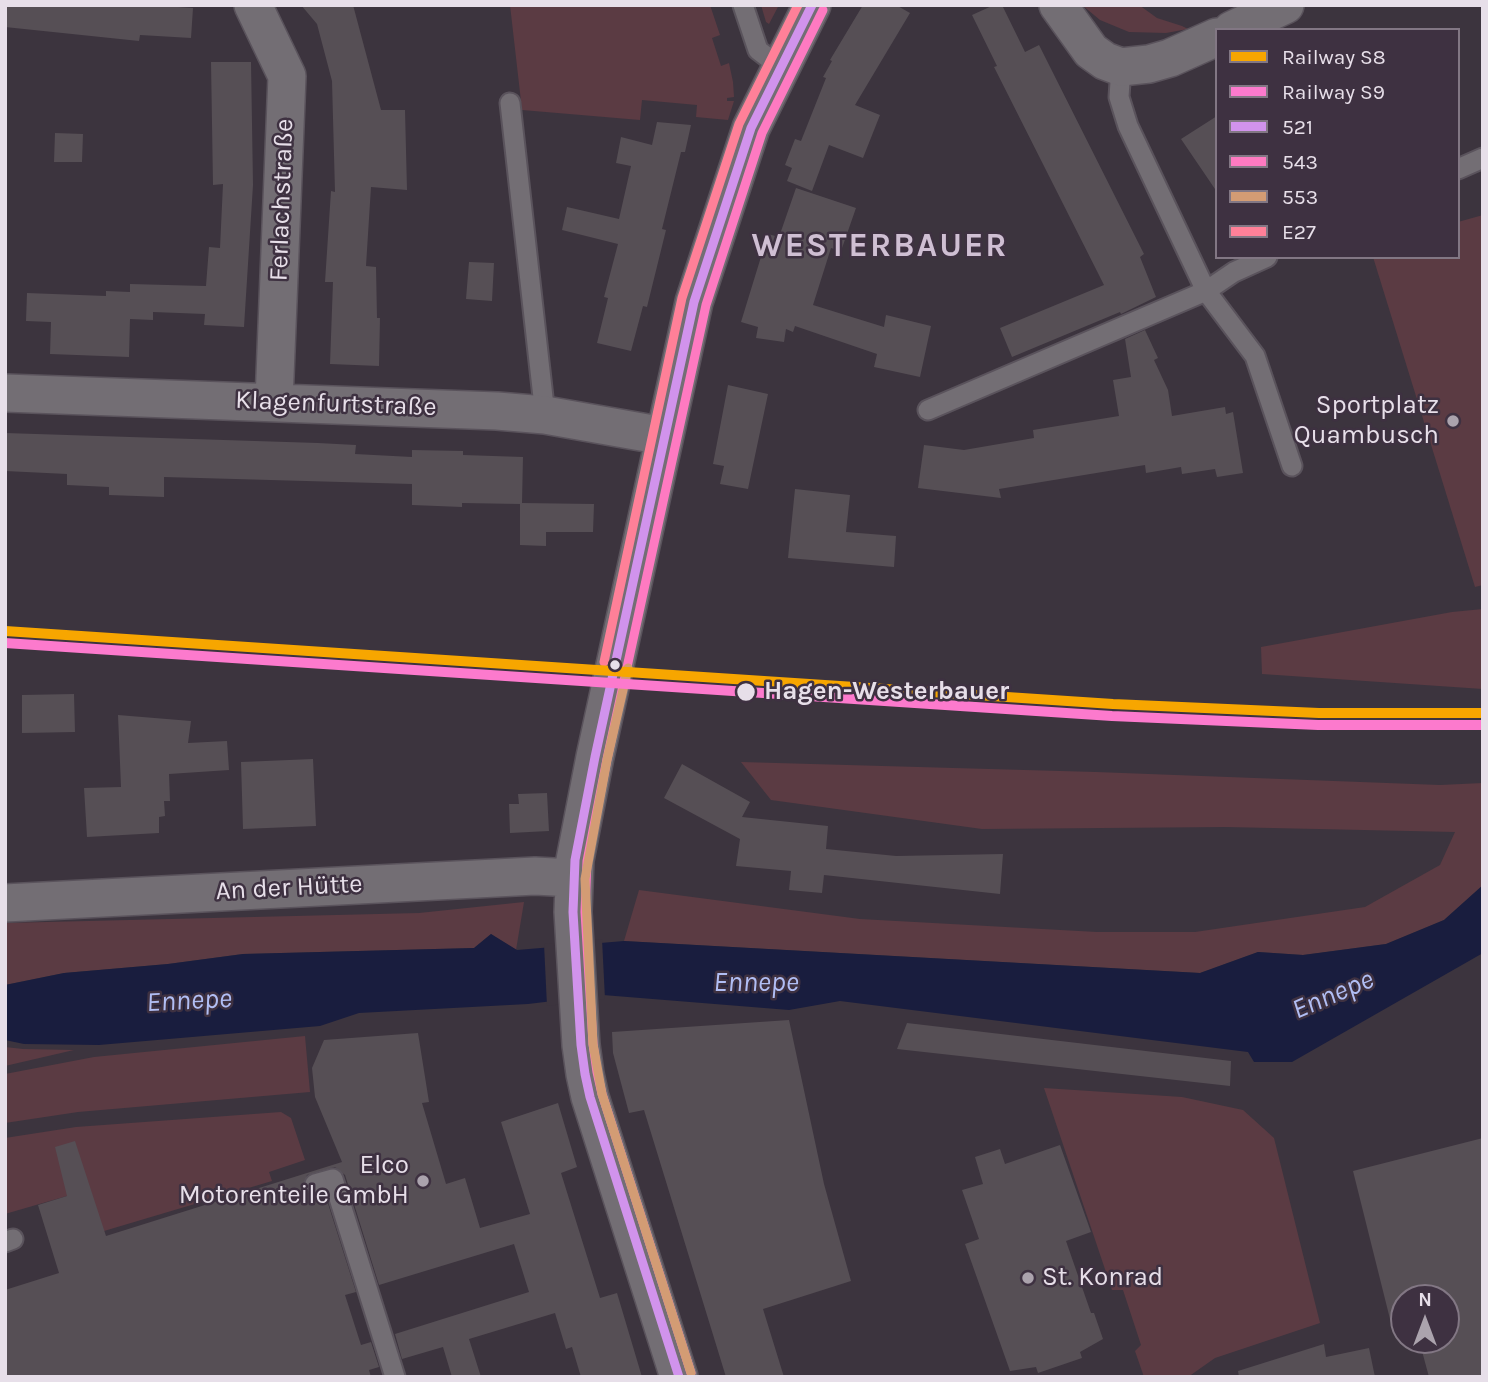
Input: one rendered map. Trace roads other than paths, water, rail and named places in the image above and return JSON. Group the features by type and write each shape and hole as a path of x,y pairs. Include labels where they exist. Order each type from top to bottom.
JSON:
{"street":[{"name":"Ferlachstraße","path":"253,5 287,76 274,401"},
{"path":"679,1377 590,1097 581,1045 573,895 577,848 694,302 751,128 811,5"},
{"path":"1059,5 1091,51 1105,61 1121,67 1149,64 1170,58 1215,38"},
{"path":"1236,28 1286,5"},
{"name":"Klagenfurtstraße","path":"5,393 497,411 545,415 664,436"},
{"name":"An der Hütte","path":"5,903 535,876 573,895"}],"lane":[{"path":"743,5 758,50 780,67"},
{"path":"1121,67 1119,97 1128,126 1206,290 1255,356 1292,466"},
{"path":"510,103 545,415"},
{"path":"1460,168 1483,158"},
{"path":"928,410 1206,290 1234,272 1263,259"},
{"path":"315,1184 333,1179 356,1283 393,1376"}],"water":[{"name":"Ennepe","path":"1483,885 1483,953 1292,1062 1254,1062 1248,1052 840,1001 789,1010 603,995 528,1004 359,1013 320,1026 99,1045 24,1044 5,1040 5,985 64,973 243,954 474,948 491,934 517,950 624,941 1200,973 1258,952 1303,955 1386,944 1444,920"}],"rail line":[{"name":"S8","path":"5,631 1113,704 1319,713 1483,713"},
{"name":"S9","path":"5,643 1112,716 1318,725 1483,725"}],"place":[{"name":"Sportplatz Quambusch","path":"1453,421"},
{"name":"Hagen-Westerbauer","path":"746,692"},
{"name":"Elco Motorenteile GmbH","path":"423,1181"},
{"name":"St. Konrad","path":"1028,1278"}],"district":[{"name":"WESTERBAUER","path":"880,247"}]}
